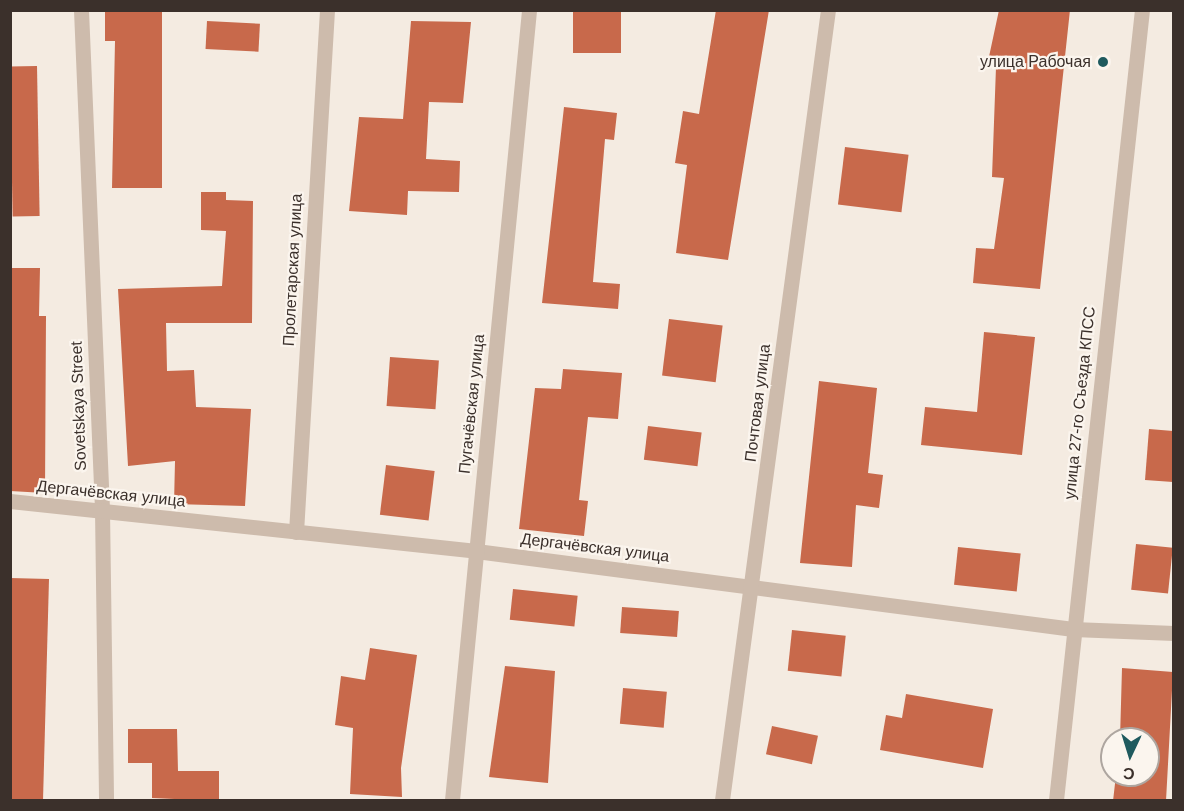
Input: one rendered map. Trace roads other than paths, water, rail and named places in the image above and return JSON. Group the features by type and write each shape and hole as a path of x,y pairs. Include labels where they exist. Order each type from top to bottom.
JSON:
{"street":[{"name":"Sovetskaya Street","path":"81,10 102,510 106,801"},
{"name":"Пролетарская улица","path":"296,532 327,10"},
{"name":"Пугачёвская улица","path":"452,801 529,10"},
{"name":"Почтовая улица","path":"722,801 753,587 828,10"},
{"name":"улица 27-го Съезда КПСС","path":"1056,801 1142,10"},
{"name":"Дергачёвская улица","path":"10,501 476,551 1073,629 1173,633"}],"place":[{"name":"улица Рабочая","path":"1103,62"}]}
